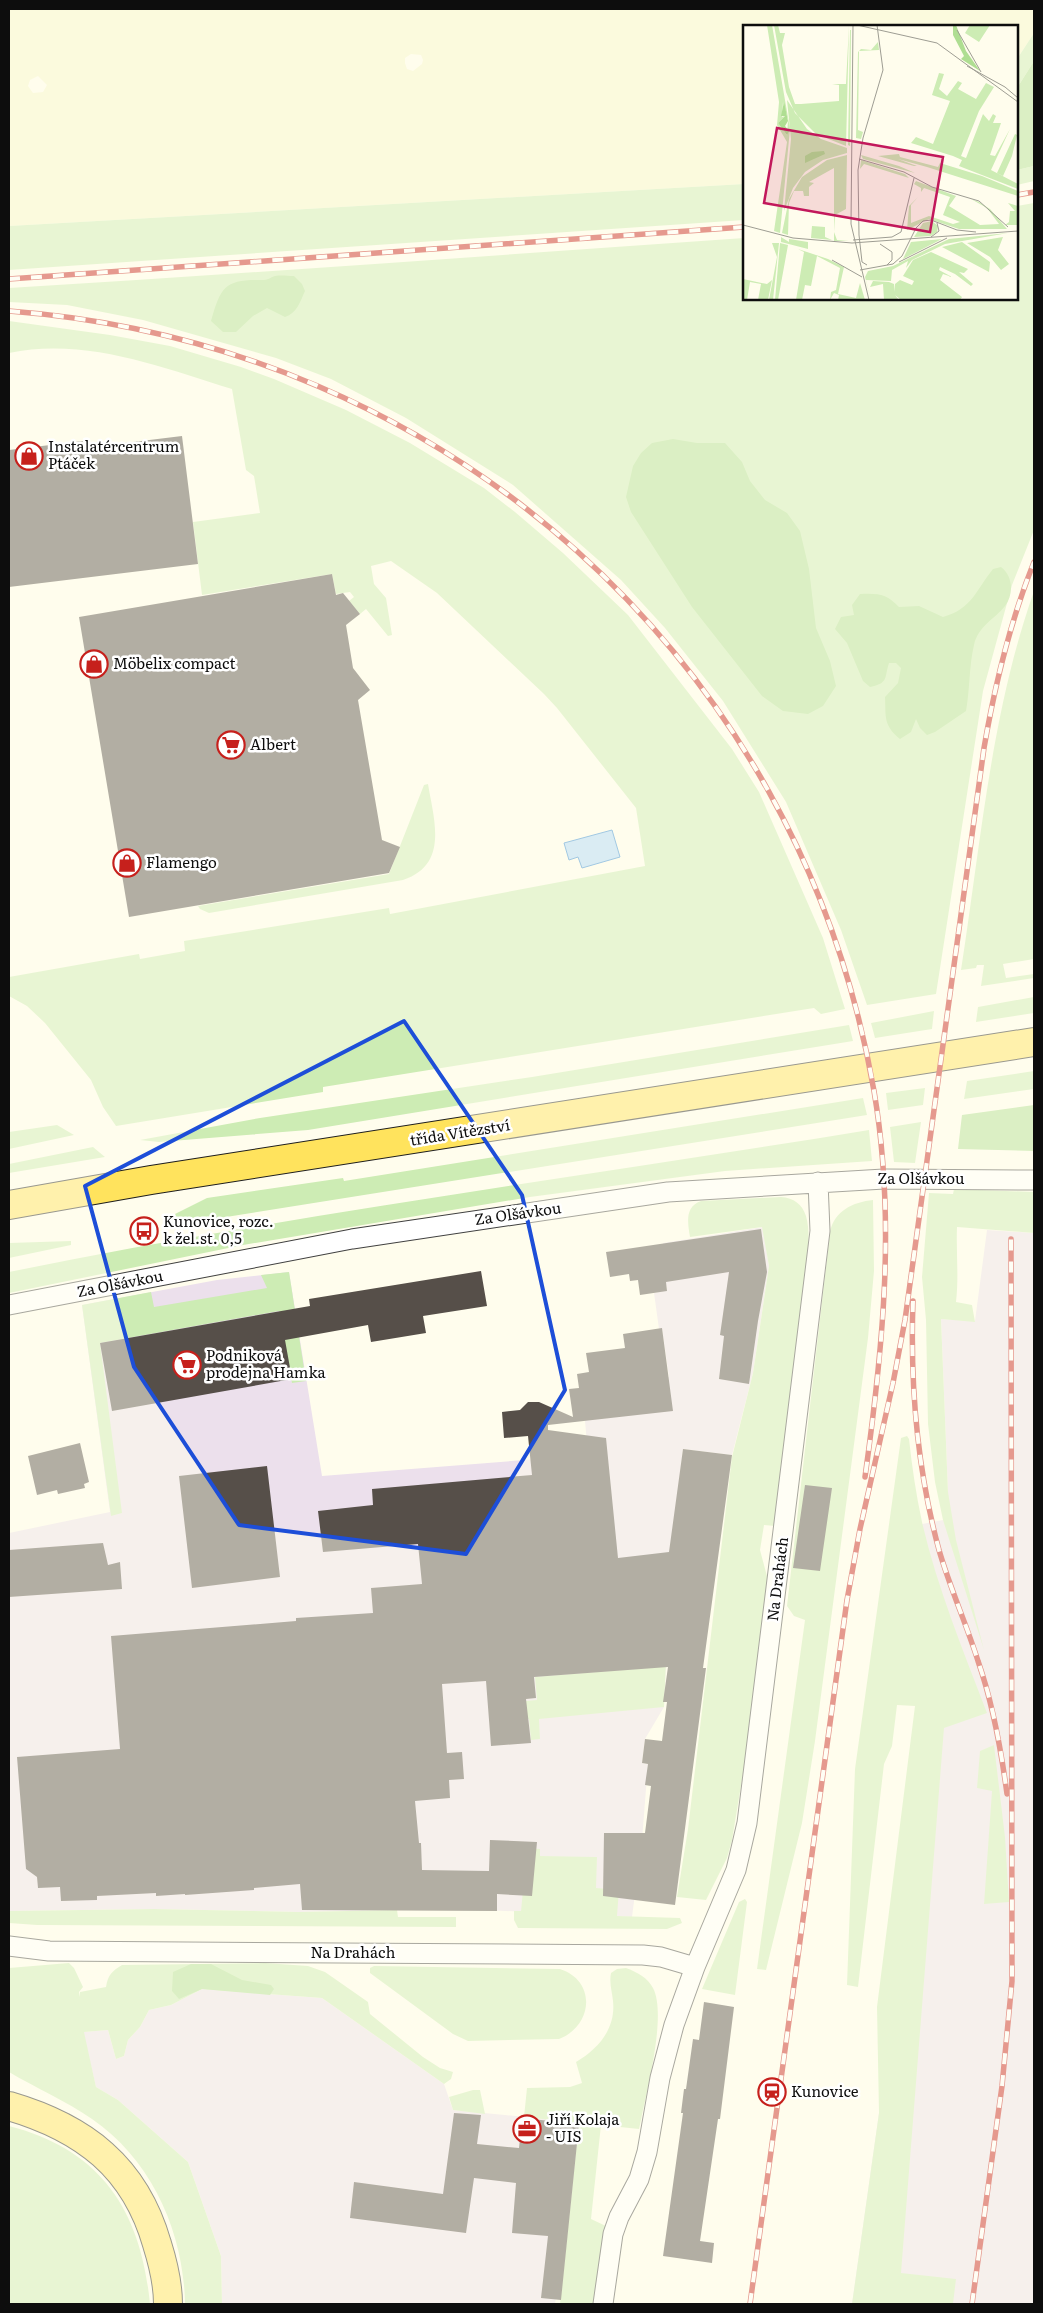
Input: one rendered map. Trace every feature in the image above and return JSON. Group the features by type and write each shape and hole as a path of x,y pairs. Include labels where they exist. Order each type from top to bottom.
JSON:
{"main road":[{"name":"třída Vítězství","path":"9,1205 151,1180 1034,1042"},
{"path":"9,2106 75,2133 96,2148 119,2169 136,2194 154,2234 163,2264 168,2304"}],"street":[{"name":"Za Olšávkou","path":"9,1305 390,1233 668,1192 818,1182 923,1178 1034,1180"},
{"name":"Na Drahách","path":"603,2304 613,2234 619,2217 639,2179 647,2152 667,2050 695,1967 736,1870 747,1823 820,1231 818,1182"},
{"name":"Na Drahách","path":"9,1946 49,1951 643,1955 695,1967"}],"highlighted area":[{"path":"404,1021 522,1195 565,1390 466,1554 239,1525 134,1367 85,1186"}],"shaded area":[{"path":"763,1227 769,1266 753,1373 732,1455 683,1449 659,1659 666,1661 664,1707 645,1739 642,1763 648,1764 642,1840 632,1917 464,1909 299,1912 154,1909 9,1911 9,1533 110,1512 82,1305 217,1280 289,1272 322,1476 588,1455 582,1387 669,1377 662,1329 659,1329 654,1293 667,1290 662,1260 666,1259 663,1243"},
{"path":"987,1230 1034,1233 1034,2304 852,2304 879,2113 924,1764 917,1525 943,1520 948,1492 941,1319 975,1321"},
{"path":"202,1989 322,1998 444,2084 453,2110 579,2122 573,2185 555,2304 222,2304 221,2256 188,2162 118,2100 96,2087 83,2032 108,2030 116,2059 124,2056 128,2040 140,2027 149,2010 171,2005"}],"green space":[{"path":"9,9 1034,9 1034,33 1018,57 1018,25 743,25 743,184 9,226","holes":["411,54 421,55 422,64 413,71 407,69 405,58","38,76 47,85 43,92 33,93 28,86 30,80"]},
{"path":"1034,33 1034,61 1018,86 1018,57"},
{"path":"1034,61 1034,166 1018,170 1018,86"},
{"path":"1034,166 1034,181 1018,185 1018,170"},
{"path":"743,184 743,220 9,270 9,226"},
{"path":"1034,203 1034,530 1012,585 983,691 936,994 867,1005 841,930 786,802 723,701 665,628 621,580 513,485 406,418 331,379 276,358 143,320 67,305 9,302 9,288 743,238 743,300 1018,300 1018,206"},
{"path":"274,276 294,276 302,284 305,291 298,307 289,315 285,317 267,308 253,316 236,332 223,332 211,321 222,292 233,283 265,280"},
{"path":"9,321 110,335 170,346 274,379 346,410 410,443 484,488 515,512 563,553 628,615 732,749 759,792 823,938 845,1009 821,1014 814,1008 323,1087 323,1092 116,1126 103,1107 91,1080 45,1023 27,1006 9,996 9,977 139,954 140,959 185,951 184,941 389,908 390,914 645,866 636,808 557,708 437,593 391,561 371,566 374,584 386,598 392,635 388,636 366,609 360,614 349,601 354,597 350,592 336,594 332,574 202,595 193,522 260,513 254,476 246,470 232,389 150,364 94,352 66,349 37,349 9,353"},
{"path":"673,439 697,443 725,443 742,462 750,481 765,500 787,513 800,531 809,569 816,628 830,661 836,686 823,706 808,714 783,711 762,696 692,607 631,512 626,497 633,466 641,453 652,443"},
{"path":"1001,567 1010,580 1010,596 1001,611 983,628 976,638 971,661 966,711 935,732 927,735 920,728 916,719 911,732 900,739 886,720 885,697 898,683 901,668 896,663 889,663 883,682 870,687 863,681 847,643 835,629 841,617 854,615 852,605 860,594 877,594 886,597 899,607 919,606 943,617 953,614 967,604 993,569"},
{"path":"1034,591 1034,959 1003,964 1006,978 1034,974 1034,978 981,986 984,965 961,970 997,731 1019,637"},
{"path":"428,784 435,826 435,840 433,853 427,864 418,873 403,880 209,913 198,906 389,874 424,785"},
{"path":"1034,997 1034,1013 976,1022 978,1007"},
{"path":"934,1011 932,1029 875,1038 871,1023"},
{"path":"849,1025 853,1041 308,1130 159,1142 140,1140 260,1118 532,1077"},
{"path":"1034,1071 1034,1089 964,1099 967,1081"},
{"path":"925,1088 923,1105 888,1110 886,1093"},
{"path":"863,1098 867,1115 201,1221 171,1228 167,1224 167,1218 207,1198 343,1178 344,1181"},
{"path":"1034,1105 1034,1151 958,1149 962,1115"},
{"path":"921,1122 915,1163 894,1162 890,1127"},
{"path":"57,1125 74,1135 9,1149 9,1132"},
{"path":"869,1130 872,1161 725,1171 530,1197 243,1245 9,1293 9,1272 116,1251 331,1214"},
{"path":"93,1147 105,1157 9,1173 9,1164"},
{"path":"954,1189 1034,1192 1034,1233 957,1227 956,1302 972,1305 975,1322 941,1319 948,1492 956,1540 984,1650 943,1520 935,1482 928,1424 926,1320 922,1277 929,1193 953,1194"},
{"path":"781,1197 797,1202 806,1216 808,1252 775,1526 764,1525 760,1550 768,1580 751,1725 732,1840 727,1858 706,1900 677,1897 688,1829 732,1457 753,1373 769,1266 762,1227 690,1237 688,1216 692,1207 701,1201"},
{"path":"873,1200 874,1271 868,1338 815,1741 802,1823 766,1970 757,1969 805,1620 794,1616 787,1606 830,1232 840,1213 852,1205"},
{"path":"71,1241 71,1245 9,1258 9,1243"},
{"path":"289,1272 306,1381 292,1383 279,1311 100,1343 122,1513 111,1516 82,1305 151,1292 154,1307 267,1288 261,1275"},
{"path":"907,1436 928,1546 951,1618 987,1713 944,1728 901,2273 956,2279 953,2304 852,2304 879,2113 877,2007 915,1706 897,1705 892,1746 884,1764 858,1987 847,1985 855,1769 901,1438"},
{"path":"666,1661 664,1707 539,1719 540,1739 531,1740 529,1719 503,1721 502,1703 537,1700 535,1677 659,1667"},
{"path":"994,1745 1005,1837 1009,1902 984,1904 992,1791 977,1788 980,1751"},
{"path":"527,1848 540,1849 540,1856 597,1857 596,1888 619,1890 617,1916 680,1918 682,1923 667,1929 518,1928 514,1920 514,1911 521,1911"},
{"path":"745,1899 747,1902 735,1995 702,1989 739,1902"},
{"path":"154,1909 299,1912 397,1910 398,1917 456,1917 456,1927 37,1925 9,1923 9,1911"},
{"path":"69,1963 74,1968 83,1987 79,1992 80,1997 80,1992 106,1987 111,1974 122,1965 265,1963 308,1966 325,1972 368,2002 370,2014 423,2057 440,2068 453,2072 451,2079 444,2084 322,1998 202,1989 171,2005 149,2010 140,2027 128,2040 124,2056 116,2059 108,2030 84,2032 96,2087 118,2100 188,2162 221,2256 222,2304 185,2304 183,2277 171,2225 161,2200 148,2177 132,2155 92,2119 9,2072 9,1968"},
{"path":"191,1964 211,1964 242,1980 271,1985 274,1989 270,1995 202,1989 179,1999 172,1991 173,1972"},
{"path":"374,1966 560,1969 572,1975 580,1983 585,1993 586,2004 584,2014 579,2024 570,2033 559,2039 468,2041 453,2034 370,1973 370,1968"},
{"path":"626,1968 638,1973 648,1981 653,1988 657,2000 657,2033 651,2072 639,2129 601,2125 591,2219 608,2227 596,2304 560,2304 579,2123 524,2117 527,2088 570,2087 582,2083 576,2062 591,2051 604,2037 612,2021 611,1973 617,1969"},
{"path":"473,2090 480,2090 485,2114 453,2110 449,2097"},
{"path":"9,2126 41,2137 69,2151 92,2168 111,2189 126,2213 137,2240 145,2271 150,2304 9,2304"}],"water":[{"path":"612,830 620,857 582,868 578,857 569,860 564,843"}],"building":[{"path":"182,436 198,564 9,587 9,450 83,441 84,448"},
{"name":"Albert","path":"332,574 336,595 343,593 360,614 346,625 353,668 370,690 358,700 382,840 400,847 389,873 129,917 79,617"},
{"path":"761,1229 767,1272 749,1384 719,1379 724,1336 720,1335 729,1272 666,1282 667,1291 640,1295 638,1280 630,1281 629,1274 610,1277 606,1252"},
{"path":"481,1271 487,1306 423,1316 426,1333 371,1342 368,1325 285,1340 292,1379 112,1411 100,1343 310,1306 309,1299"},
{"path":"662,1328 673,1411 548,1425 548,1430 606,1438 618,1558 669,1552 683,1449 732,1455 703,1668 706,1668 675,1905 603,1896 604,1833 645,1833 651,1786 645,1785 648,1764 642,1763 645,1739 662,1741 667,1702 663,1702 668,1667 534,1677 536,1698 526,1699 531,1743 491,1746 486,1681 442,1684 447,1753 462,1752 464,1779 449,1780 450,1798 415,1801 419,1843 421,1843 422,1870 489,1871 490,1840 537,1842 532,1896 497,1894 497,1911 302,1910 300,1884 254,1888 254,1890 185,1895 156,1896 156,1893 97,1896 97,1900 61,1901 60,1887 38,1888 37,1877 26,1869 17,1757 120,1749 111,1636 296,1621 296,1618 373,1613 371,1588 422,1584 418,1544 323,1552 318,1511 373,1505 372,1489 532,1475 528,1436 504,1438 502,1412 520,1410 528,1402 539,1402 573,1417 569,1389 579,1388 577,1374 589,1372 586,1353 625,1348 623,1334"},
{"path":"80,1443 89,1482 84,1484 85,1488 58,1494 57,1490 37,1495 28,1456"},
{"path":"267,1466 280,1577 192,1588 179,1476"},
{"path":"805,1485 832,1488 820,1571 793,1568"},
{"path":"103,1543 108,1565 120,1562 122,1589 9,1597 9,1550"},
{"path":"704,2002 734,2007 720,2119 718,2119 700,2241 714,2243 712,2263 663,2256 683,2113 681,2113 684,2089 686,2089 693,2039 699,2040"},
{"path":"454,2113 481,2115 477,2144 519,2148 522,2118 579,2124 561,2300 541,2298 548,2236 512,2233 516,2183 474,2178 466,2233 350,2218 354,2182 443,2194"}],"railway":[{"path":"1018,195 1034,192"},
{"path":"9,279 743,227"},
{"path":"9,311 168,336 318,386 455,458 577,551 682,663 769,791 833,935 874,1091 881,1139 886,1236 882,1332 865,1477"},
{"path":"750,2304 847,1600 860,1529 893,1383 905,1320 984,748 1004,654 1034,562"},
{"path":"972,2304 1002,2086 1012,1981 1011,1239"},
{"path":"913,1301 914,1395 925,1489 939,1550 988,1694 999,1743 1007,1794"}],"place":[{"name":"Instalatércentrum Ptáček","path":"29,456"},
{"name":"Möbelix compact","path":"94,664"},
{"name":"Albert","path":"231,745"},
{"name":"Flamengo","path":"127,863"},
{"name":"Kunovice, rozc. k žel.st. 0,5","path":"144,1231"},
{"name":"Podniková prodejna Hamka","path":"187,1365"},
{"name":"Kunovice","path":"772,2092"},
{"name":"Jiří Kolaja - UIS","path":"527,2129"}]}
